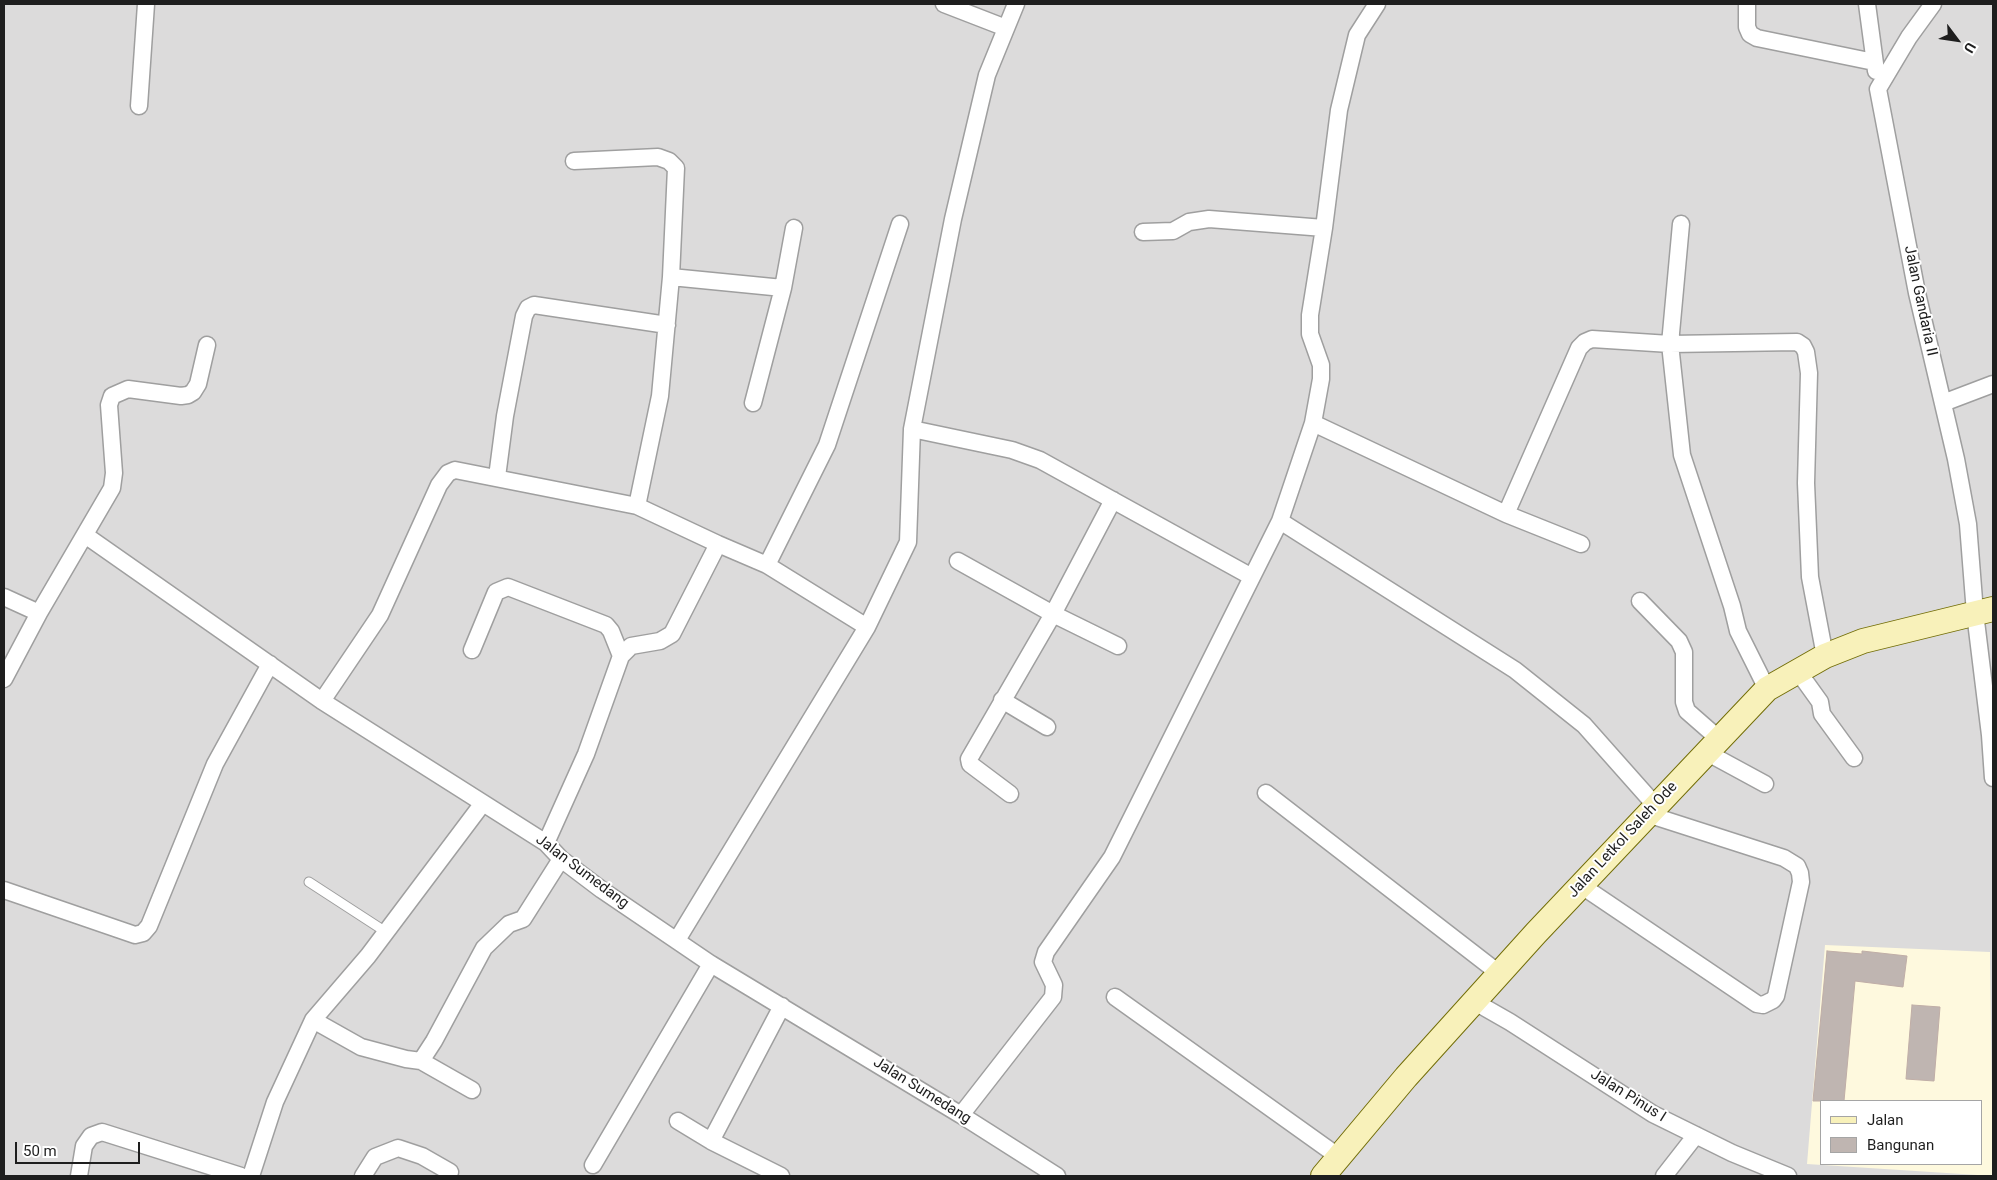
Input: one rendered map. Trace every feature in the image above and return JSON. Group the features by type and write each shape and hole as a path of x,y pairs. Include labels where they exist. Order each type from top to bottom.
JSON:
{"street":[{"path":"139,106 146,4"},
{"path":"944,4 1006,28"},
{"path":"677,940 867,628 908,542 912,429 960,190 987,75 1016,4"},
{"path":"961,1115 1053,997 1054,985 1043,962 1046,952 1112,857 1280,521 1313,423 1321,379 1321,366 1310,334 1310,315 1324,228 1339,110 1351,54 1363,24 1376,4"},
{"path":"1746,4 1747,27 1750,34 1757,38 1874,62"},
{"name":"Jalan Gandaria II","path":"1867,4 1878,90 1917,293 1956,459 1984,611 1993,778"},
{"path":"1878,90 1909,37 1934,4"},
{"path":"574,160 658,157 669,161 676,168 671,277 660,396 637,506"},
{"path":"1143,232 1173,231 1189,222 1209,219 1324,228"},
{"path":"767,565 827,445 900,224"},
{"path":"1681,224 1670,344 1682,455 1732,606 1738,631 1766,689"},
{"path":"753,403 783,288 794,228"},
{"path":"671,277 783,288"},
{"path":"497,477 505,416 524,316 528,308 534,305 667,325"},
{"path":"1506,514 1579,348 1585,342 1592,339 1670,344 1796,342 1803,346 1806,352 1809,373 1806,483 1810,577 1825,656"},
{"path":"4,679 38,613 112,488 114,473 109,405 112,396 128,389 188,396 198,384 207,345"},
{"path":"1943,404 1993,384"},
{"path":"1313,423 1506,514 1581,544"},
{"path":"912,429 1019,452 1040,460 1252,577"},
{"path":"322,701 380,615 443,477 455,470 637,506 767,565 867,628"},
{"path":"1010,794 970,764 970,759 1002,700 1053,614 1113,500"},
{"path":"1280,521 1515,670 1584,725 1651,810 1784,858 1797,866 1801,882 1776,996 1773,1000 1763,1005 1757,1004 1582,886"},
{"name":"Jalan Sumedang","path":"85,535 322,701 546,844 561,859 602,890 711,964 961,1115 1057,1176"},
{"path":"546,844 586,754 621,656 632,646 660,641 672,634 718,544"},
{"path":"958,561 1053,614 1118,646"},
{"path":"472,650 496,592 508,587 606,625 611,631 621,656"},
{"path":"4,597 38,613"},
{"path":"1640,601 1679,641 1684,652 1684,702 1687,711 1713,745 1765,784"},
{"name":"Jalan Letkol Saleh Ode","path":"1323,1176 1406,1077 1536,933 1766,689 1825,656 1863,641 1984,611"},
{"path":"4,890 135,934 143,933 149,926 215,764 270,664"},
{"path":"1797,670 1820,702 1822,714 1854,758"},
{"path":"1002,700 1047,727"},
{"path":"1266,793 1500,974"},
{"path":"251,1176 275,1102 314,1020 386,932 483,803"},
{"path":"421,1061 434,1041 484,948 509,924 523,919 561,859"},
{"path":"593,1165 711,964"},
{"path":"1115,996 1339,1157"},
{"name":"Jalan Pinus I","path":"1475,1002 1510,1022 1654,1114 1732,1153 1788,1176"},
{"path":"711,1141 782,1006"},
{"path":"314,1020 361,1047 421,1061 472,1090"},
{"path":"678,1121 711,1141 780,1176"},
{"path":"79,1176 84,1146 91,1136 102,1132 241,1176"},
{"path":"1664,1176 1696,1135"},
{"path":"363,1176 375,1157 398,1148 422,1156 450,1172"}],"lane":[{"path":"309,882 386,932"}],"shaded area":[{"path":"4,4 1993,4 1993,1176 4,1176"},
{"path":"1825,945 1990,952 1993,1176 1822,1165 1982,1165 1982,1100 1820,1100 1820,1165 1807,1164"}],"building":[{"path":"1827,951 1862,954 1862,951 1907,956 1903,987 1855,981 1844,1100 1813,1101"},
{"path":"1912,1005 1940,1007 1934,1081 1906,1079"}]}
